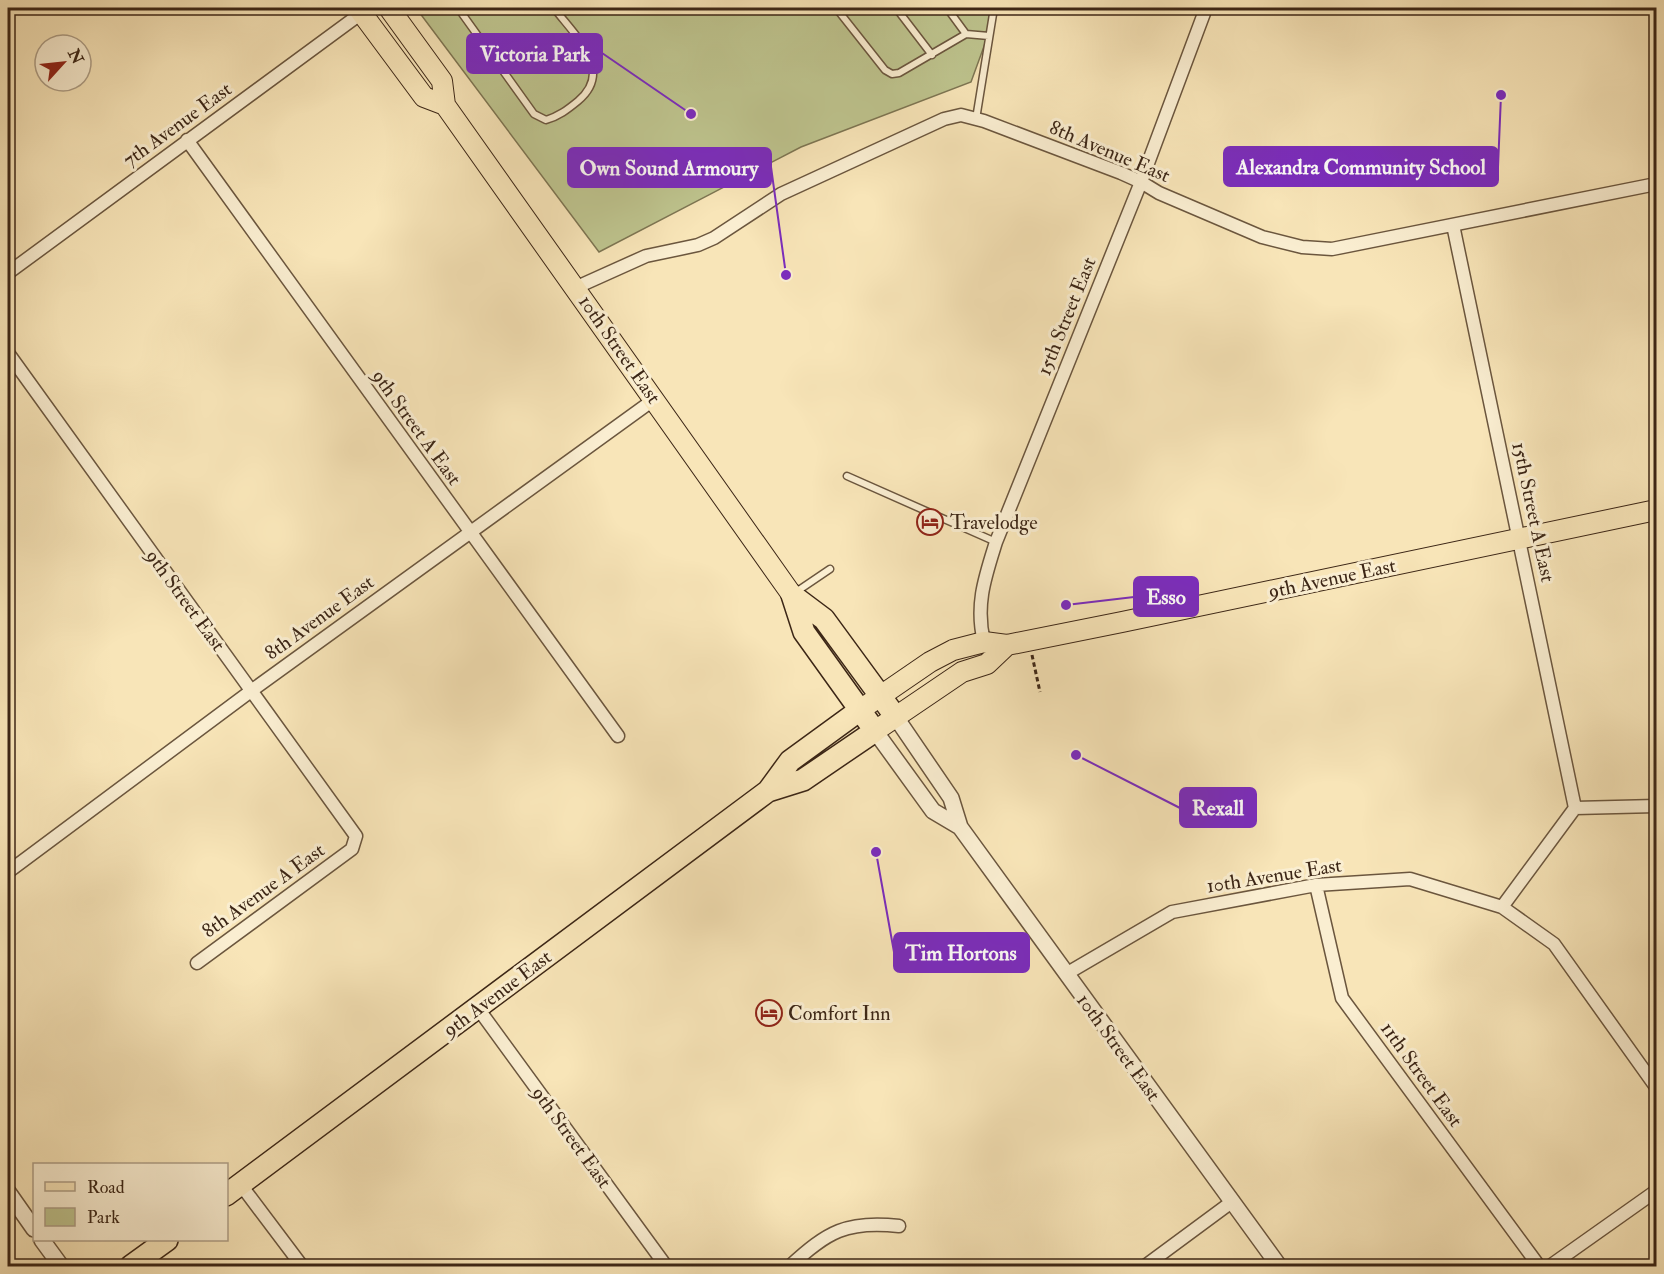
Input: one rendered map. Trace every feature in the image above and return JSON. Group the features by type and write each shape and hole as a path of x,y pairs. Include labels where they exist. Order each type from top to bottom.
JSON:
{"highway":[{"name":"10th Street East","path":"792,595 824,619 895,717"},
{"name":"10th Street East","path":"792,595 804,632 875,731"},
{"name":"9th Avenue East","path":"234,1190 768,791 790,761 861,710"},
{"name":"9th Avenue East","path":"768,791 803,780 875,731"},
{"path":"131,1266 164,1241"}],"main road":[{"name":"10th Street East","path":"389,8 442,81 445,105 656,398 792,595"},
{"name":"10th Street East","path":"363,9 423,97 445,105"},
{"name":"9th Avenue East","path":"861,710 930,662 953,650 984,642 1007,645 1656,510"},
{"name":"9th Avenue East","path":"895,717 962,672 987,663 1007,645"},
{"path":"875,731 895,717"}],"street":[{"name":"15th Street East","path":"984,642 979,622 980,591 996,542 1141,182 1206,8"},
{"name":"7th Avenue East","path":"8,273 363,9"},
{"name":"8th Avenue East","path":"577,287 646,256 698,245 714,238 781,194 944,119 961,115 1141,182 1159,193 1262,237 1302,247 1332,249 1656,184"},
{"name":"9th Street A East","path":"187,140 618,736"},
{"name":"15th Street A East","path":"1453,225 1575,807"},
{"name":"9th Street East","path":"8,353 357,836 352,849"},
{"name":"8th Avenue East","path":"8,872 251,691 656,398"},
{"name":"10th Street East","path":"895,717 951,798 960,827 1279,1266"},
{"name":"10th Street East","path":"875,731 933,811 960,827"},
{"path":"1502,907 1575,807 1656,806"},
{"name":"8th Avenue A East","path":"197,963 352,849"},
{"name":"10th Avenue East","path":"1066,974 1172,912 1316,885 1410,879 1502,907 1554,944 1656,1087"},
{"name":"11th Street East","path":"1316,885 1342,998 1539,1266"},
{"name":"9th Street East","path":"477,1007 666,1266"},
{"path":"234,1190 302,1266"},
{"path":"8,1191 33,1228"},
{"path":"1550,1266 1656,1191"},
{"path":"1145,1266 1233,1201"},
{"path":"790,1266 816,1243 838,1232 863,1223 899,1226"},
{"path":"43,1241 61,1266"}],"lane":[{"path":"458,8 534,114 546,120 559,116 589,91 595,73 589,54 554,8"},
{"path":"836,8 885,70 892,74 899,73 966,34 989,36"},
{"path":"896,8 932,55"},
{"path":"947,8 966,34"},
{"path":"975,119 994,8"},
{"path":"848,476 996,542"},
{"path":"792,595 830,569"}],"path":[{"path":"1029,640 1040,692"}],"green space":[{"path":"416,8 998,8 971,82 801,147 599,252"}],"place":[{"name":"Alexandra Community School","path":"1501,95"},
{"name":"Victoria Park","path":"691,114"},
{"name":"Own Sound Armoury","path":"786,275"},
{"name":"Travelodge","path":"930,522"},
{"name":"Esso","path":"1066,605"},
{"name":"Rexall","path":"1076,755"},
{"name":"Tim Hortons","path":"876,852"},
{"name":"Comfort Inn","path":"769,1013"}]}
